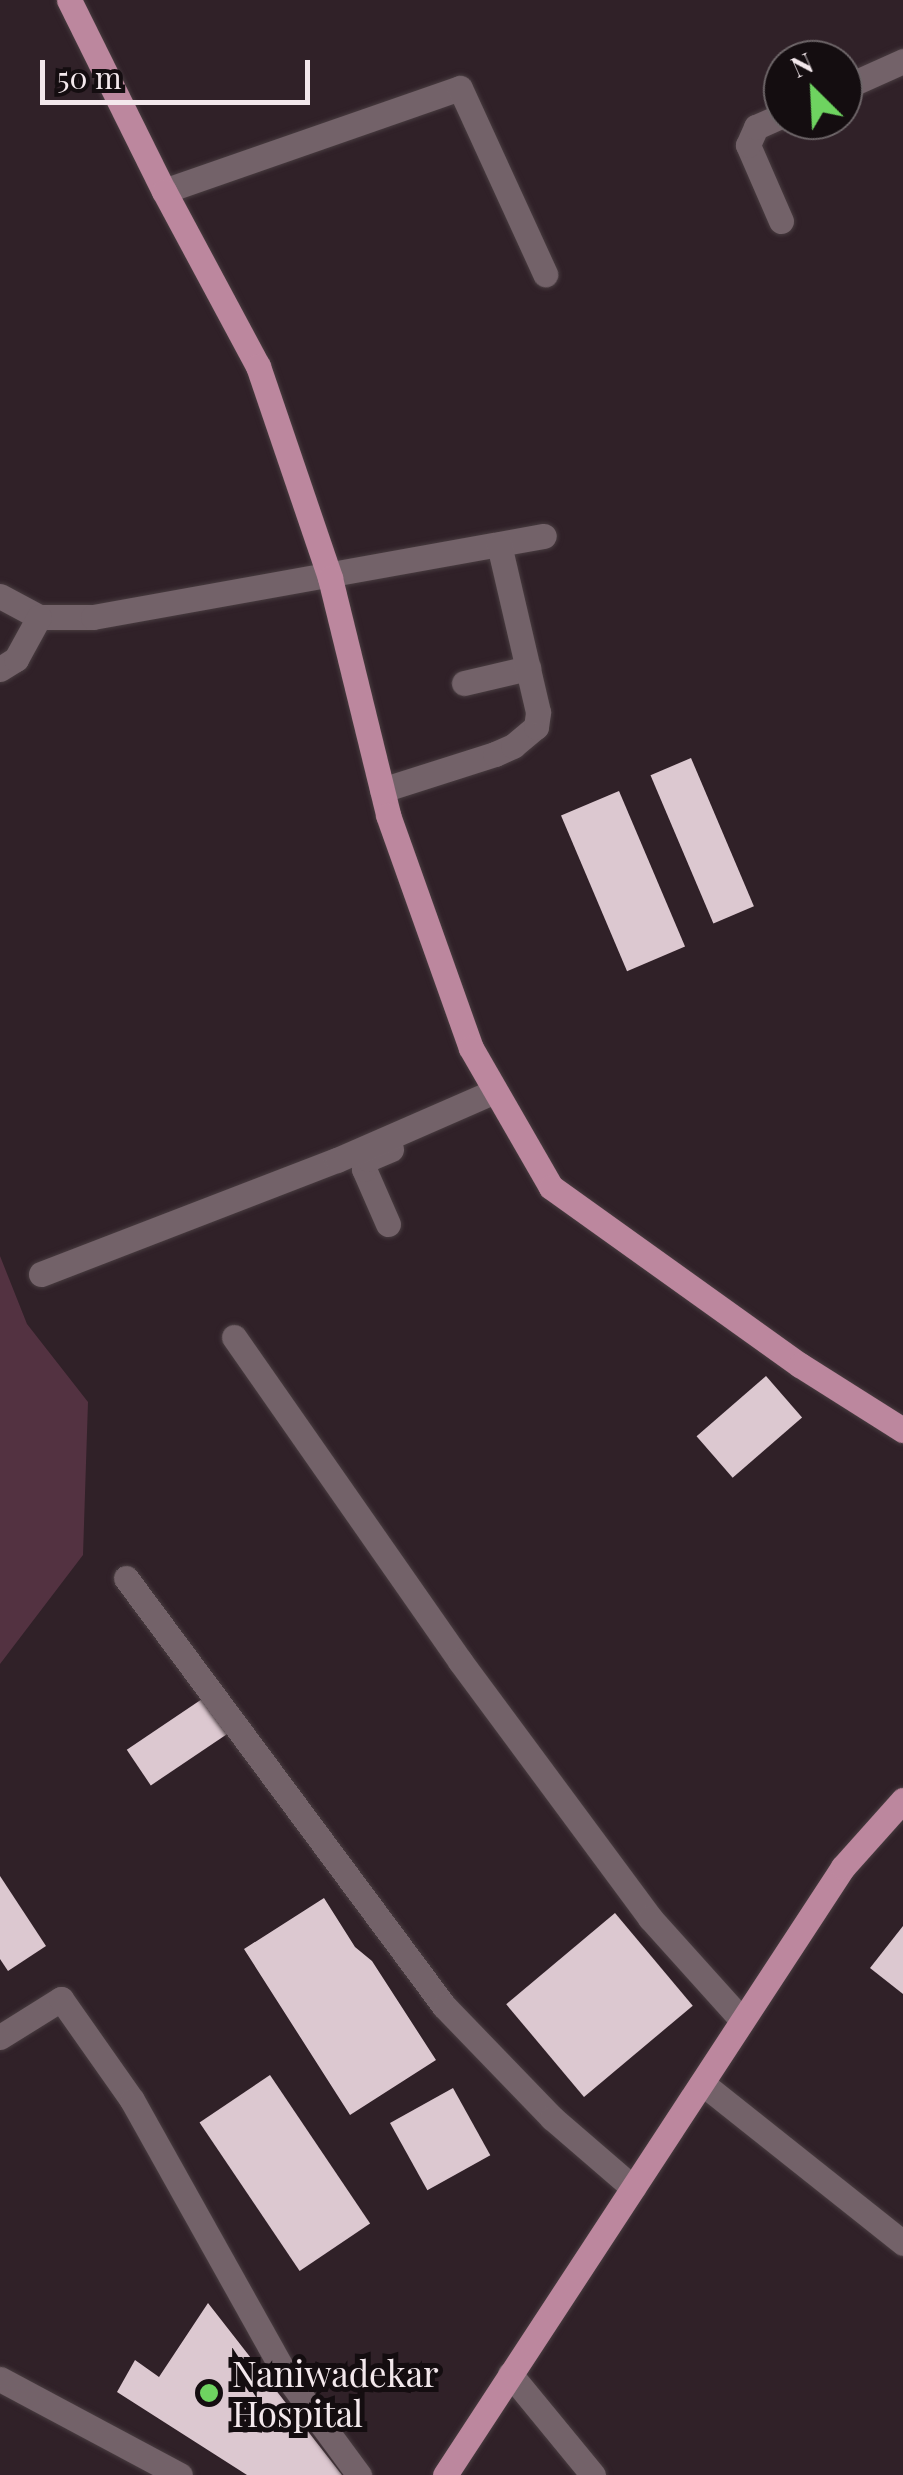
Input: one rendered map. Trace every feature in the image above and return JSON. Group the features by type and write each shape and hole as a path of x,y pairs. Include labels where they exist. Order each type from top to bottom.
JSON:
{"main road":[{"path":"69,0 164,191 258,366 330,578 382,790 471,1048 550,1187 800,1366 903,1430"},
{"path":"444,2475 843,1866 903,1800"}],"street":[{"path":"863,79 903,61"},
{"path":"164,191 460,88 545,274"},
{"path":"763,124 756,127 748,146 780,221"},
{"path":"0,596 40,617 93,617 330,578 544,536"},
{"path":"382,790 495,754 526,737 536,726 538,712 499,544"},
{"path":"0,670 16,659 40,617"},
{"path":"464,683 528,668"},
{"path":"388,1224 364,1168 368,1159 498,1096"},
{"path":"42,1274 498,1096"},
{"path":"234,1337 460,1661 616,1873 650,1918 742,2020"},
{"path":"126,1578 444,2006 552,2118 633,2188"},
{"path":"0,2036 61,1998 132,2100 287,2378 359,2475"},
{"path":"702,2083 903,2242"},
{"path":"510,2374 593,2475"},
{"path":"0,2379 180,2475"}],"shaded area":[{"path":"0,1256 27,1324 88,1402 83,1555 0,1664"}],"building":[{"path":"691,758 754,906 713,923 650,775"},
{"path":"619,791 685,947 627,971 561,816"},
{"path":"766,1376 802,1418 733,1478 697,1436"},
{"path":"208,1695 232,1731 151,1785 127,1750"},
{"path":"0,1876 46,1946 8,1971 0,1959"},
{"path":"324,1898 355,1947 372,1961 436,2060 350,2115 244,1949"},
{"path":"615,1913 693,2006 584,2097 506,2004"},
{"path":"903,1926 903,1994 870,1968"},
{"path":"270,2075 370,2223 300,2271 200,2123"},
{"path":"453,2088 490,2155 427,2190 390,2123"},
{"path":"208,2303 342,2475 247,2475 117,2392 135,2360 159,2377"}],"place":[{"name":"Naniwadekar Hospital","path":"209,2393"}]}
